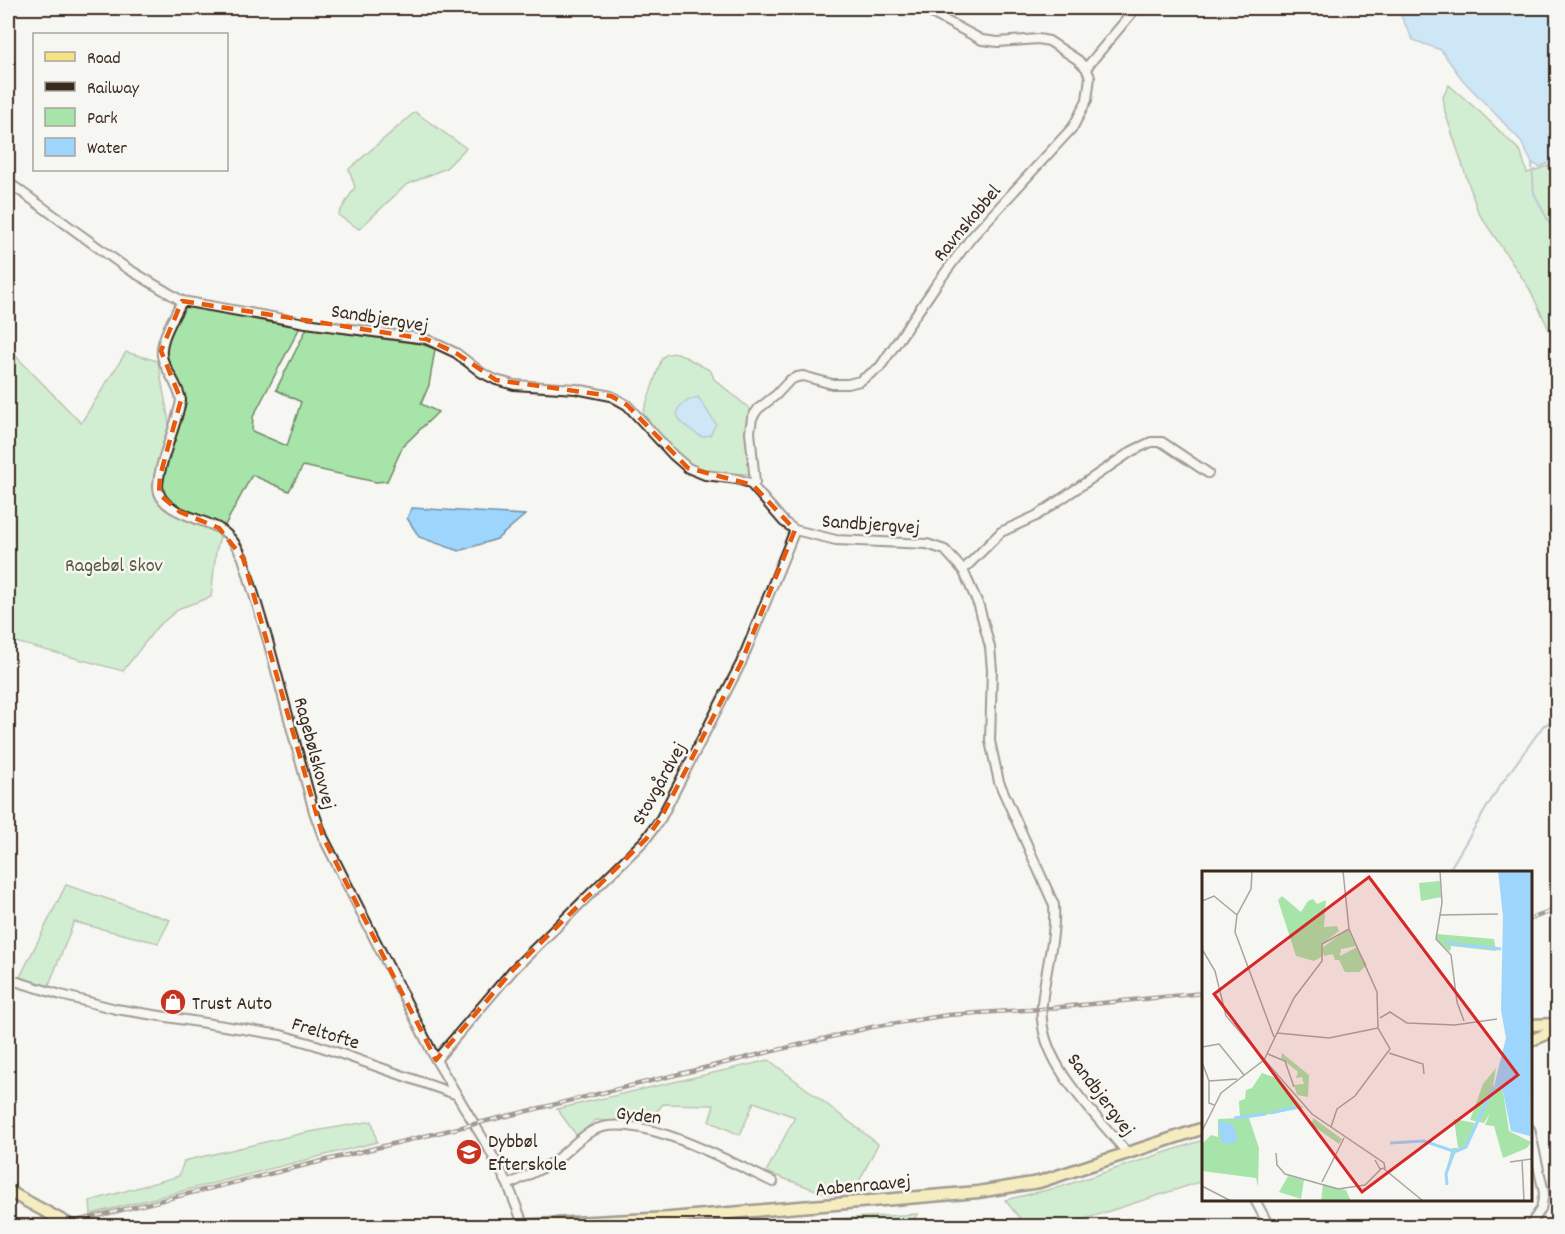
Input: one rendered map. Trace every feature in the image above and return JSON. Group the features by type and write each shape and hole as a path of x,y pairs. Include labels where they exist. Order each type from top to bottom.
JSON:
{"main road":[{"path":"1532,1026 1557,1024"},
{"path":"1532,1042 1557,1029"},
{"name":"Aabenraavej","path":"516,1227 670,1218 978,1192 1039,1182 1202,1128"},
{"path":"8,1191 72,1227"}],"street":[{"path":"922,8 982,40 998,42 1038,39 1049,41 1086,68 1136,8"},
{"name":"Ravnskobbel","path":"753,485 755,482 750,432 752,418 758,409 790,380 797,377 803,376 832,384 848,384 860,381 880,367 971,238 1072,127 1087,100 1090,77 1086,68"},
{"name":"Sandbjergvej","path":"8,182 125,267 182,301 306,323 426,339 456,352 482,373 496,380 514,385 576,389 611,396 627,405 688,468 705,475 737,479 753,485 784,522 795,530 836,540 936,545 945,550 963,570 979,606 990,648 992,670 990,741 999,782 1054,905 1054,934 1041,1008 1048,1044 1058,1068 1125,1155"},
{"name":"Ragebølskovvej","path":"182,301 161,351 163,360 179,388 181,400 160,476 159,495 180,513 219,528 233,540 243,558 323,837 436,1060 508,1185 524,1226"},
{"path":"963,570 1001,532 1036,516 1132,451 1151,442 1162,441 1208,473"},
{"name":"Stovgårdvej","path":"436,1060 513,970 646,839 661,818 741,663 795,530"},
{"name":"Freltofte","path":"8,979 116,1009 281,1035 327,1048 455,1094"},
{"name":"Gyden","path":"508,1185 554,1161 594,1130 609,1125 648,1128 669,1135 773,1182"},
{"path":"1530,1227 1541,1209 1544,1193 1532,1138"},
{"path":"1256,1201 1269,1227"}],"highlighted area":[{"path":"182,301 426,339 456,353 496,380 611,396 627,405 688,468 753,485 795,530 741,663 661,818 646,839 513,970 436,1060 323,837 243,558 219,528 180,512 159,494 160,476 181,400 161,351"}],"green space":[{"path":"1449,85 1521,152 1527,173 1557,163 1557,346 1529,288 1478,212 1445,112 1443,97"},
{"path":"415,112 466,148 446,168 406,185 359,229 338,215 355,187 349,169"},
{"path":"184,305 300,327 253,417 252,431 287,446 301,402 276,390 307,328 421,344 435,349 429,385 421,404 438,412 403,446 387,481 376,482 303,466 289,491 252,475 224,527 178,508 165,498 162,481 185,403 164,351"},
{"name":"Ragebøl Skov","path":"8,348 81,423 126,352 158,361 170,428 157,476 155,494 165,509 221,533 216,551 211,597 180,608 157,627 123,671 8,640"},
{"path":"678,353 711,371 714,379 750,409 747,419 749,474 709,472 689,465 667,445 643,413 662,358 667,354"},
{"path":"66,885 170,920 158,943 74,922 48,987 19,979"},
{"path":"769,1060 878,1144 853,1193 827,1194 766,1172 795,1117 754,1102 740,1135 709,1121 714,1105 663,1104 646,1124 596,1120 577,1136 557,1109"},
{"path":"372,1121 377,1142 91,1214 90,1201 179,1176 184,1161 304,1133"},
{"path":"1202,1140 1202,1181 1063,1226 1026,1226 1005,1200 1060,1187"},
{"path":"918,1214 909,1226 712,1226"}],"water":[{"path":"1397,8 1557,8 1557,159 1540,167 1532,163 1520,140 1462,79 1441,50 1413,40"},
{"path":"698,397 716,424 710,435 702,437 681,422 677,411 687,401"},
{"path":"412,508 525,515 497,539 459,551 419,537 407,518"}],"waterway":[{"path":"1532,163 1534,193 1558,240"},
{"path":"1449,871 1499,787 1543,726 1558,718"}],"railway":[{"path":"1532,918 1558,909"},
{"path":"56,1226 872,1027 948,1015 1041,1009 1202,993"}],"place":[{"name":"Trust Auto","path":"173,1002"},
{"name":"Dybbøl Efterskole","path":"469,1152"}]}
